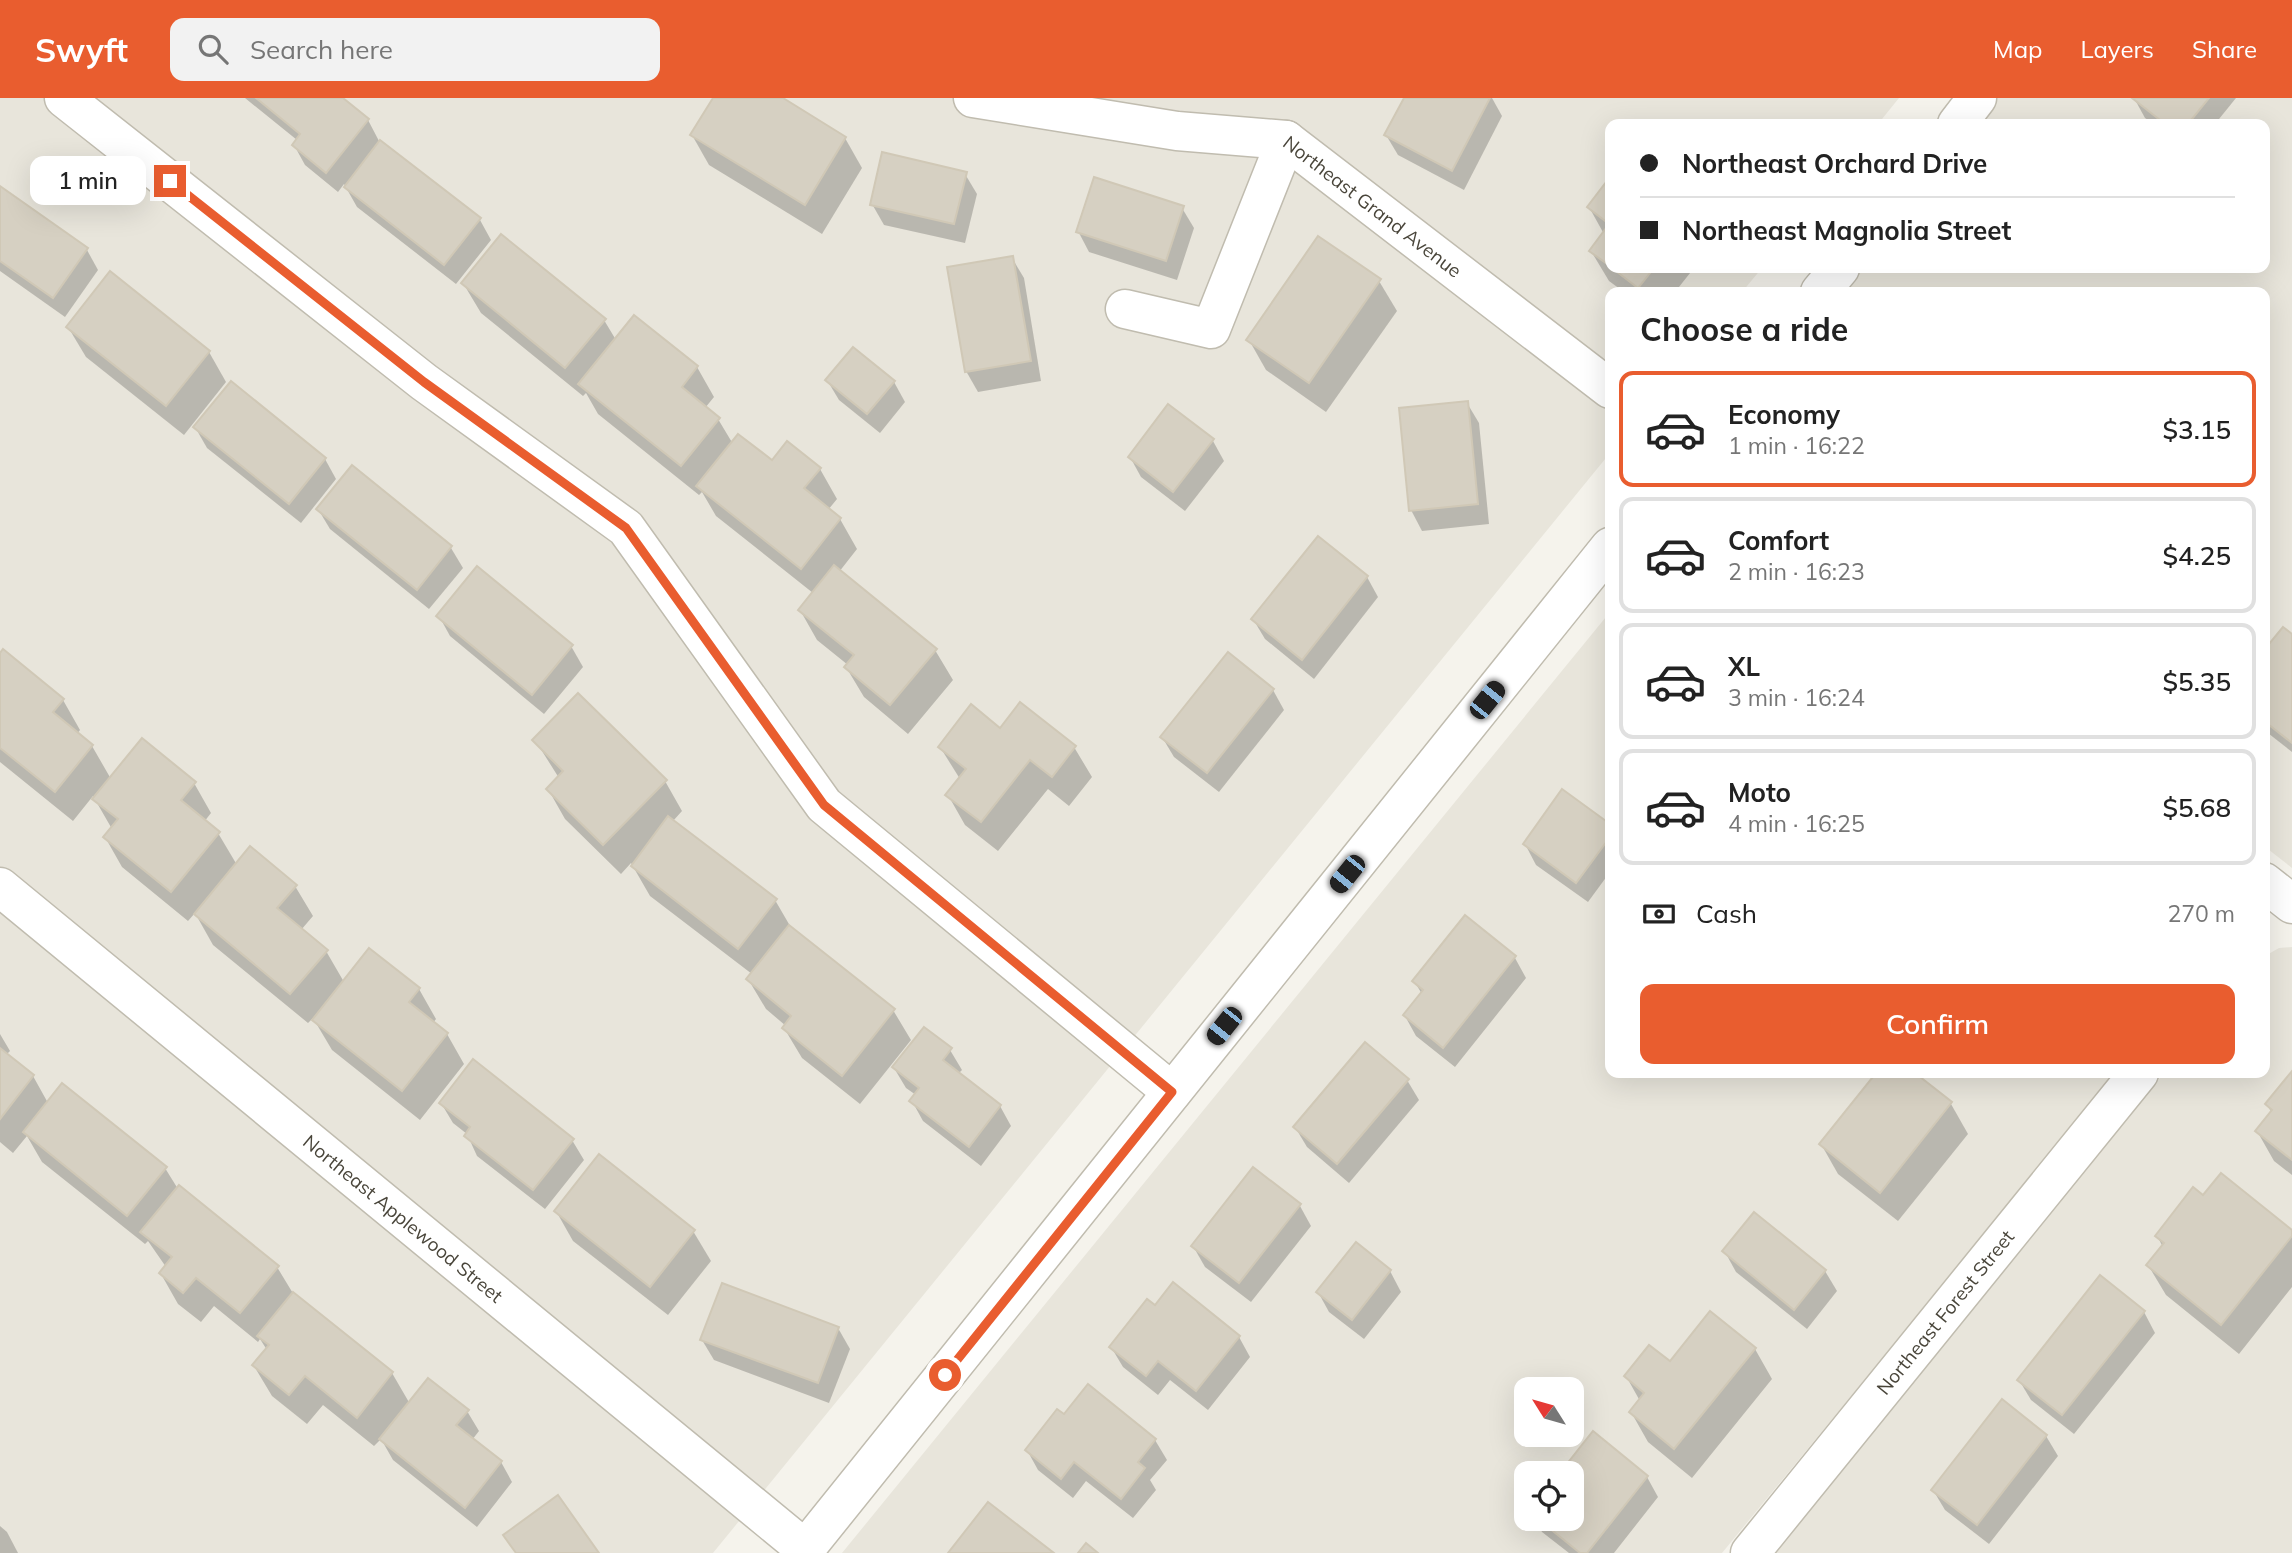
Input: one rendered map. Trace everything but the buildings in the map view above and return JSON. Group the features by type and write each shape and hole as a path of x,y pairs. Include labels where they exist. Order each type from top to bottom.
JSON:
{"street":[{"path":"64,98 424,382 626,528 824,805 1172,1092"},
{"name":"Northeast Grand Avenue","path":"973,98 1177,131 1286,139 1605,385"},
{"path":"1961,119 1977,98"},
{"path":"1125,309 1211,329 1286,139"},
{"path":"1824,287 1836,273"},
{"path":"803,1551 1605,553"},
{"name":"Northeast Applewood Street","path":"0,887 803,1551"},
{"name":"Northeast Forest Street","path":"1751,1553 2135,1078"}],"shaded area":[{"path":"0,98 1899,98 1882,119 1605,119 1605,273 1758,273 1746,287 1605,287 1605,459 713,1553 0,1553"},
{"path":"1971,98 2292,98 2292,868 2270,851 2270,287 1817,287 1829,273 2270,273 2270,119 1954,119"},
{"path":"1605,618 1605,1078 2113,1078 1722,1553 842,1553"},
{"path":"2292,947 2292,1553 1772,1553 2160,1078 2270,1078 2270,953 2279,948"}],"route":[{"path":"170,181 424,382 626,528 824,805 1172,1092 945,1375"}]}
